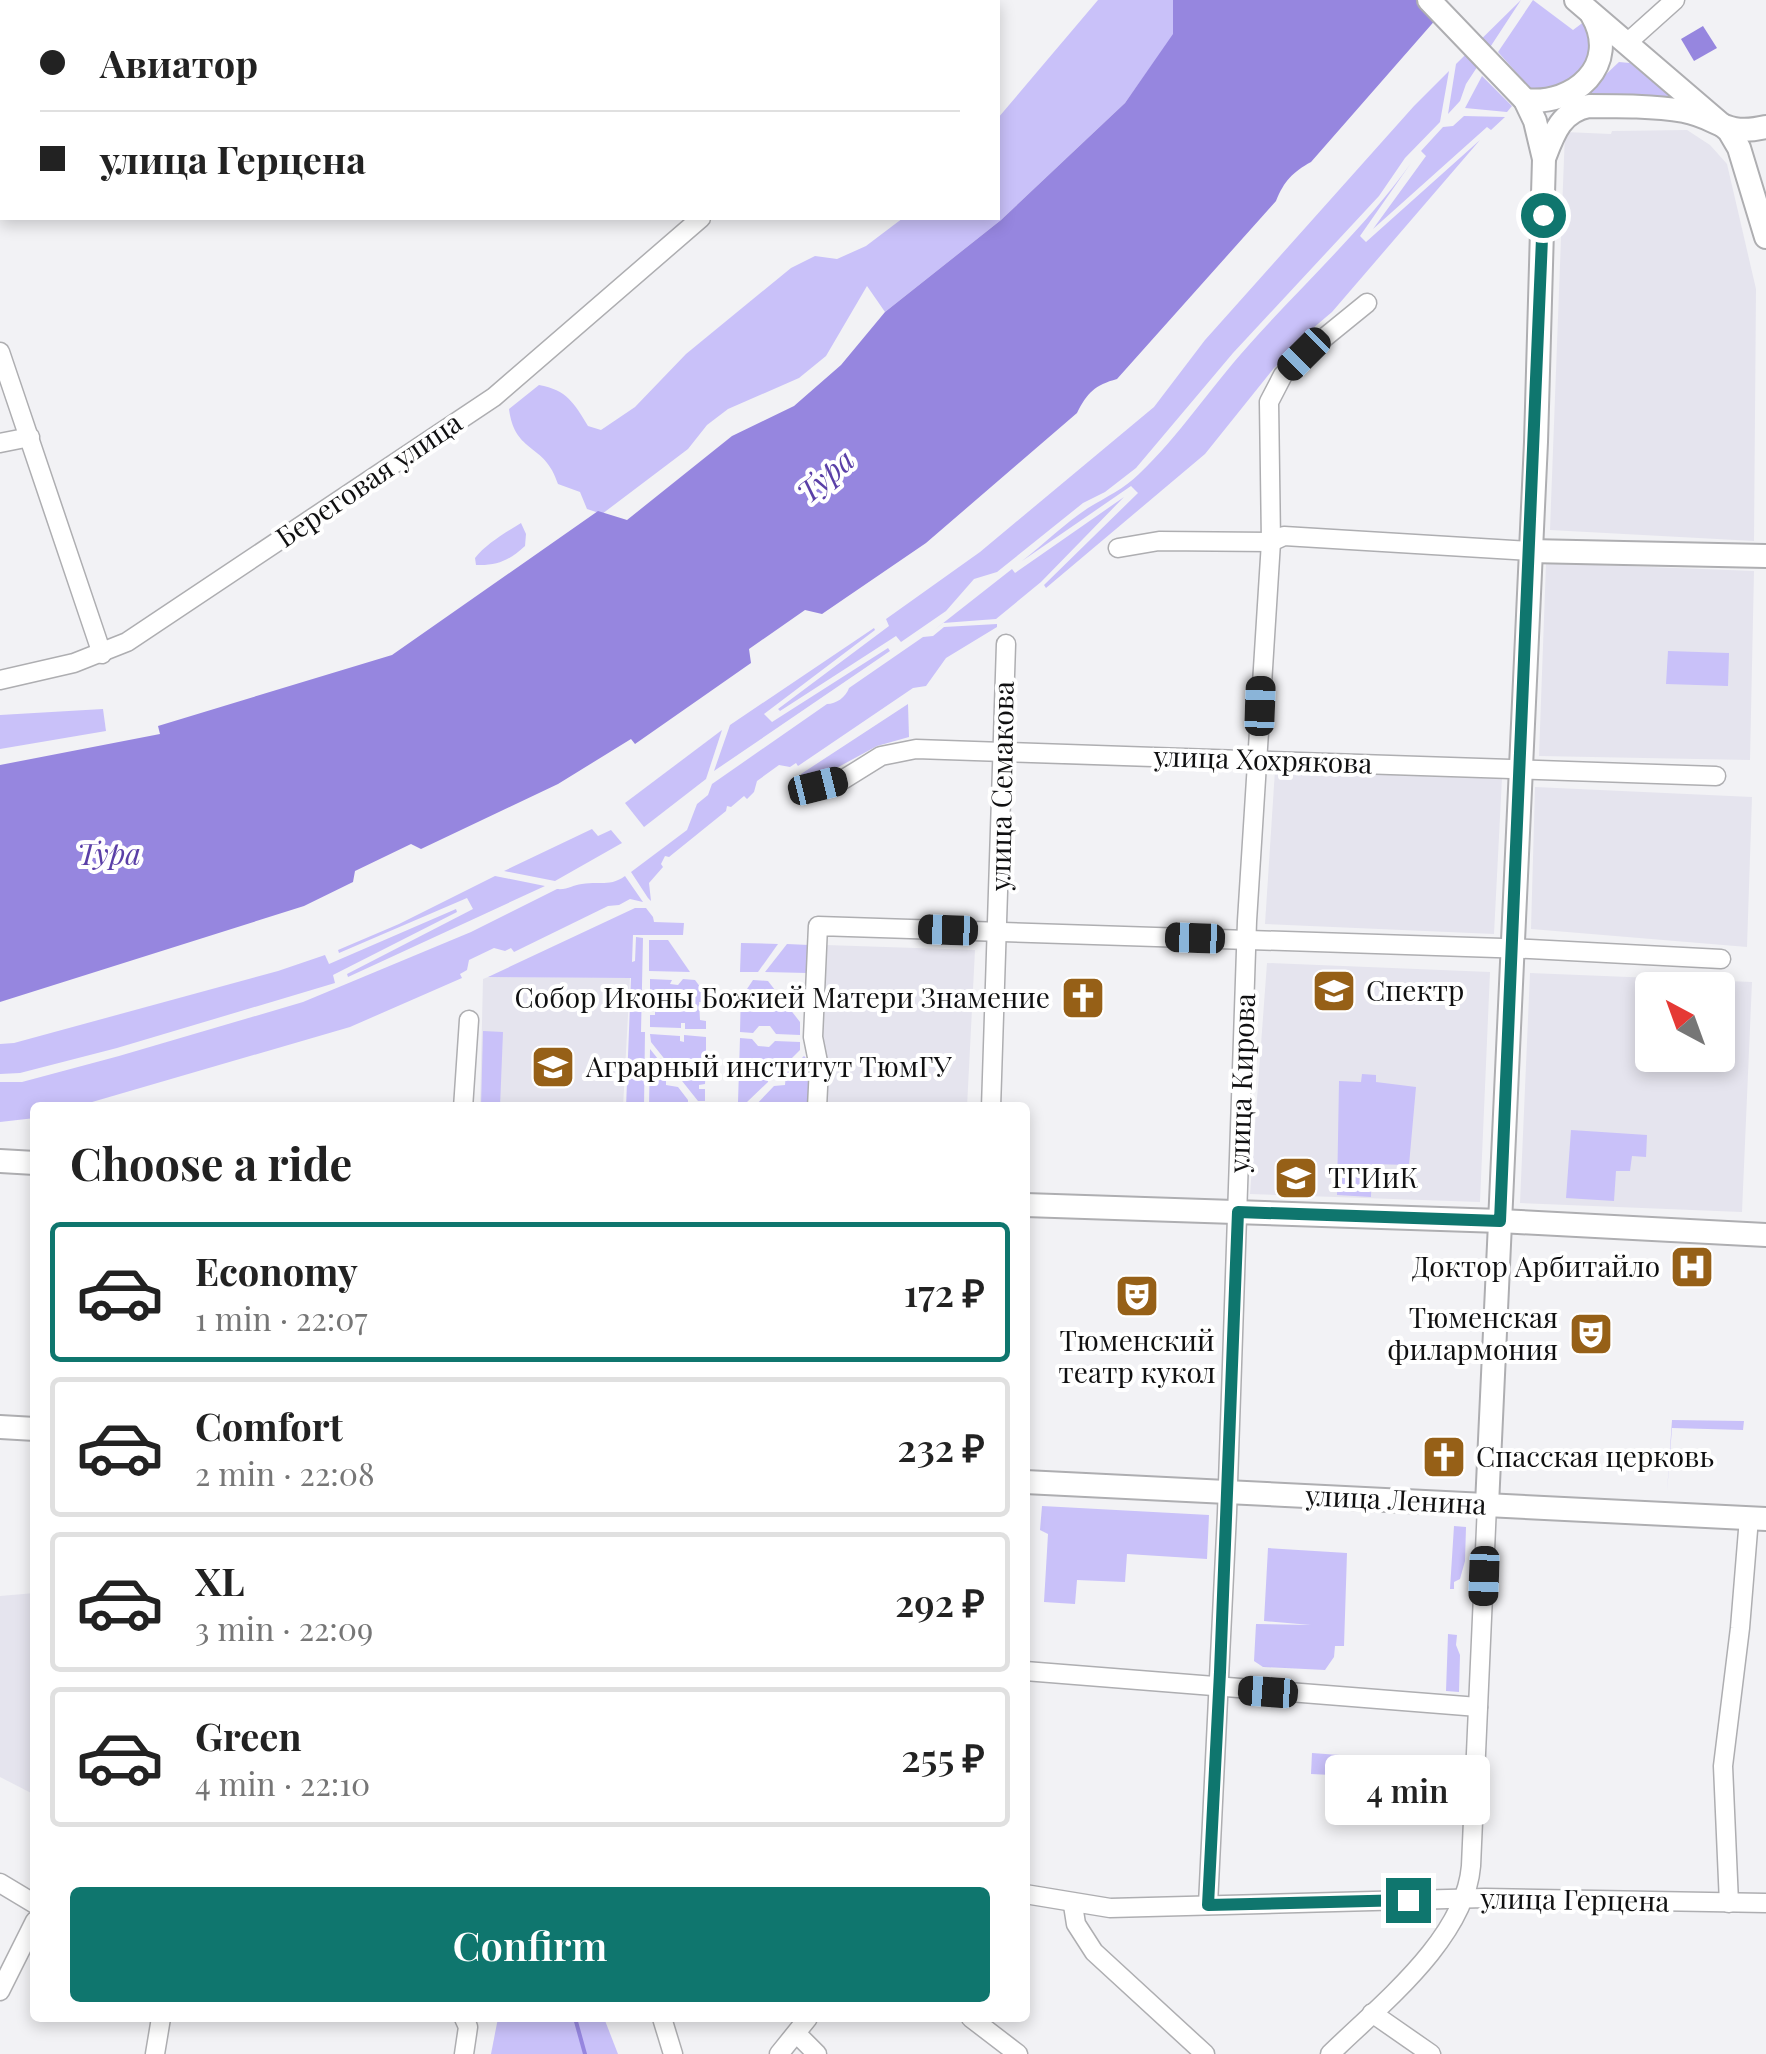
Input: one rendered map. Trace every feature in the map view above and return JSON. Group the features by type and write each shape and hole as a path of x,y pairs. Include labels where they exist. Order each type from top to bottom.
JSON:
{"main road":[{"path":"1429,0 1523,98 1535,121 1544,159 1540,327 1487,1505"},
{"path":"1523,98 1544,102 1564,97 1588,78 1602,50 1602,34 1583,6"},
{"path":"1583,6 1729,130 1766,237"},
{"path":"1544,159 1560,122 1578,108 1590,106 1680,111 1729,130 1766,127"},
{"path":"1529,551 1766,556"},
{"path":"0,1161 30,1163"},
{"path":"1030,1204 1766,1235"},
{"path":"0,1427 30,1429"},
{"name":"улица Ленина","path":"1030,1482 1758,1519"}],"street":[{"path":"1627,43 1675,0"},
{"name":"Береговая улица","path":"0,680 67,665 127,642 494,396 698,220"},
{"name":"улица Кирова","path":"1208,1905 1228,1492 1247,940 1270,542 1269,402 1274,390 1304,354 1367,303"},
{"path":"0,352 102,654"},
{"path":"0,443 30,437"},
{"path":"1118,548 1159,541 1270,542 1284,536 1529,551"},
{"name":"улица Семакова","path":"991,1102 1006,644"},
{"name":"улица Хохрякова","path":"818,786 844,779 881,756 916,749 1716,776"},
{"path":"817,1102 819,1066 813,1036 818,926 1512,948 1721,959"},
{"path":"464,1102 469,1020"},
{"path":"1330,2054 1438,1943 1466,1898 1471,1866 1487,1505"},
{"path":"1729,1903 1723,1766 1758,1519"},
{"path":"1030,1672 1478,1707"},
{"path":"0,1883 30,1901"},
{"name":"улица Герцена","path":"1030,1895 1110,1908 1466,1898 1766,1903"},
{"path":"1074,1904 1076,1924 1094,1952 1206,2054"},
{"path":"0,1991 30,1931"},
{"path":"1372,2014 1431,2054"},
{"path":"155,2054 159,2022"},
{"path":"464,2054 466,2022"},
{"path":"663,2022 673,2054"},
{"path":"779,2054 805,2022"},
{"path":"977,2022 1018,2054"},
{"path":"797,2034 817,2054"}],"shaded area":[{"path":"1098,0 1173,0 1174,34 1125,103 1001,220 885,312 867,286 826,356 799,378 728,409 707,425 688,449 602,514 587,509 580,492 558,484 546,461 517,434 509,409 539,385 563,394 588,426 601,430 635,407 686,354 791,268 815,256 837,259 866,246 900,220 1000,220 1000,116"},
{"path":"1521,0 1466,84 1460,101 1448,114 1456,64"},
{"path":"1533,0 1573,30 1585,21 1594,56 1560,92 1533,91 1498,52"},
{"path":"1619,62 1630,63 1672,98 1582,97"},
{"path":"1449,71 1440,122 1405,158 1379,196 1233,353 1136,468 1083,503 997,572 974,579 946,611 901,642 896,636 778,709 889,626 886,619 980,552 1154,407 1205,340"},
{"path":"1482,76 1512,106 1507,112 1465,108"},
{"path":"1464,116 1505,117 1491,130 1487,127 1373,229 1426,156 1421,151 1443,127 1453,126"},
{"path":"1687,130 1710,145 1727,164 1756,289 1754,541 1550,530 1565,132"},
{"path":"1480,140 1332,312 1274,368 1205,454 1046,588 1044,585 1138,493 1131,486 1022,561 1079,514 1127,484 1154,459 1234,362 1353,234 1411,163 1360,236 1366,242"},
{"path":"1124,497 1041,582 996,619 943,623 1012,569 1015,573"},
{"path":"521,523 526,534 525,546 503,561 476,565 475,558 485,548"},
{"path":"1546,563 1754,571 1750,760 1539,756"},
{"path":"997,624 946,658 926,686 913,688 798,766 779,765 757,781 747,799 744,796 727,806 726,811 669,857 665,856 663,867 649,883 651,901 648,898 631,872 687,830 697,804 708,795 712,784 827,704 840,699 849,688 923,637 933,636 944,627"},
{"path":"874,628 764,714 772,722 888,648 890,651 714,771 730,725"},
{"path":"1668,651 1729,653 1728,686 1666,684"},
{"path":"908,704 909,737 877,746 831,771 814,775 814,787 801,790 801,774"},
{"path":"103,709 106,731 0,749 0,715"},
{"path":"722,730 706,779 644,827 625,803"},
{"path":"1275,770 1502,778 1494,934 1265,924"},
{"path":"1535,787 1752,797 1747,947 1531,929"},
{"path":"592,829 598,836 611,830 622,843 555,881 504,871"},
{"path":"495,876 545,886 348,977 347,974 473,909 467,898 339,953 338,950"},
{"path":"625,876 643,902 630,899 608,906 514,952 511,948 494,948 469,960 467,970 460,974 462,978 350,1027 92,1102 30,1102 30,1119 0,1122 0,1082 22,1082 303,1002 471,932 557,889"},
{"path":"635,908 646,908 654,922 684,923 683,935 633,935 632,962 636,937 643,938 644,1102 626,1102 631,978 488,977"},
{"path":"456,909 457,912 333,975 335,983 117,1048 20,1073 0,1074 0,1044 278,971 325,955 329,964"},
{"path":"649,940 668,940 690,972 649,971"},
{"path":"741,943 778,944 758,972 740,972"},
{"path":"787,944 809,945 807,973 765,972"},
{"path":"826,945 975,950 967,1102 824,1102 826,1054 819,1041"},
{"path":"1267,963 1490,972 1480,1202 1250,1194"},
{"path":"1530,973 1635,977 1635,1072 1735,1072 1735,981 1752,982 1742,1212 1520,1203"},
{"name":"Аграрный институт ТюмГУ","path":"630,978 623,1102 480,1102 483,979"},
{"path":"650,979 672,980 670,984 678,985 683,979 695,980 707,989 706,1002 699,1002 700,1020 706,1021 706,1029 685,1029 685,1023 681,1023 681,1028 650,1027 650,1015 655,1015 655,991 650,990"},
{"path":"753,980 768,981 800,1022 800,1035 776,1034 770,1026 759,1026 753,1033 740,1032 741,989 747,989"},
{"path":"483,1031 503,1032 500,1102 481,1102"},
{"path":"650,1034 680,1036 684,1042 684,1035 706,1037 706,1059 700,1060 700,1064 706,1065 705,1084 699,1085 699,1089 705,1089 705,1101 698,1101 651,1042"},
{"path":"740,1038 769,1047 775,1041 800,1042 800,1050 781,1069 769,1069 768,1082 747,1102 738,1102"},
{"path":"650,1049 666,1069 666,1085 678,1087 688,1102 649,1102"},
{"path":"804,1056 810,1062 808,1102 759,1102 774,1086 785,1085 786,1073"},
{"path":"1362,1074 1376,1075 1376,1082 1416,1087 1409,1165 1372,1164 1371,1197 1337,1195 1339,1081 1361,1082"},
{"path":"1571,1130 1647,1135 1646,1157 1632,1156 1630,1171 1616,1171 1614,1201 1566,1198"},
{"path":"1672,1420 1744,1421 1743,1430 1672,1428 1667,1492"},
{"path":"1042,1506 1209,1515 1207,1559 1127,1554 1125,1582 1077,1580 1075,1604 1044,1602 1048,1534 1040,1530"},
{"path":"1454,1526 1466,1527 1465,1561 1460,1579 1450,1589"},
{"path":"1268,1548 1347,1553 1344,1646 1335,1646 1334,1657 1325,1670 1263,1667 1254,1661 1256,1624 1311,1625 1264,1621"},
{"path":"30,1593 30,1792 0,1777 0,1596"},
{"path":"1448,1634 1457,1635 1459,1692 1446,1691"},
{"path":"1312,1753 1353,1756 1352,1776 1311,1774"},
{"path":"497,2022 606,2022 618,2054 491,2054"}],"water":[{"name":"Тура","path":"1173,0 1444,0 1438,17 1311,162 1290,178 1276,201 1117,379 1092,391 1077,413 926,543 822,614 805,610 749,649 751,663 635,744 631,739 558,784 421,849 411,844 355,871 353,882 304,906 0,1002 0,765 160,734 158,726 392,655 598,511 627,520 732,436 794,406 841,365 885,312 1001,220 1125,103 1173,34"},
{"path":"1703,26 1717,48 1694,61 1681,39"}],"waterway":[{"path":"576,2022 585,2054"}],"place":[{"name":"Спектр","path":"1334,991"},
{"name":"Собор Иконы Божией Матери Знамение","path":"1083,998"},
{"name":"Аграрный институт ТюмГУ","path":"553,1067"},
{"name":"ТГИиК","path":"1296,1178"},
{"name":"Доктор Арбитайло","path":"1692,1267"},
{"name":"Тюменский театр кукол","path":"1137,1296"},
{"name":"Тюменская филармония","path":"1591,1334"},
{"name":"Спасская церковь","path":"1444,1457"}],"route":[{"path":"1408,1900 1208,1905 1238,1212 1500,1221 1543,215"}]}
